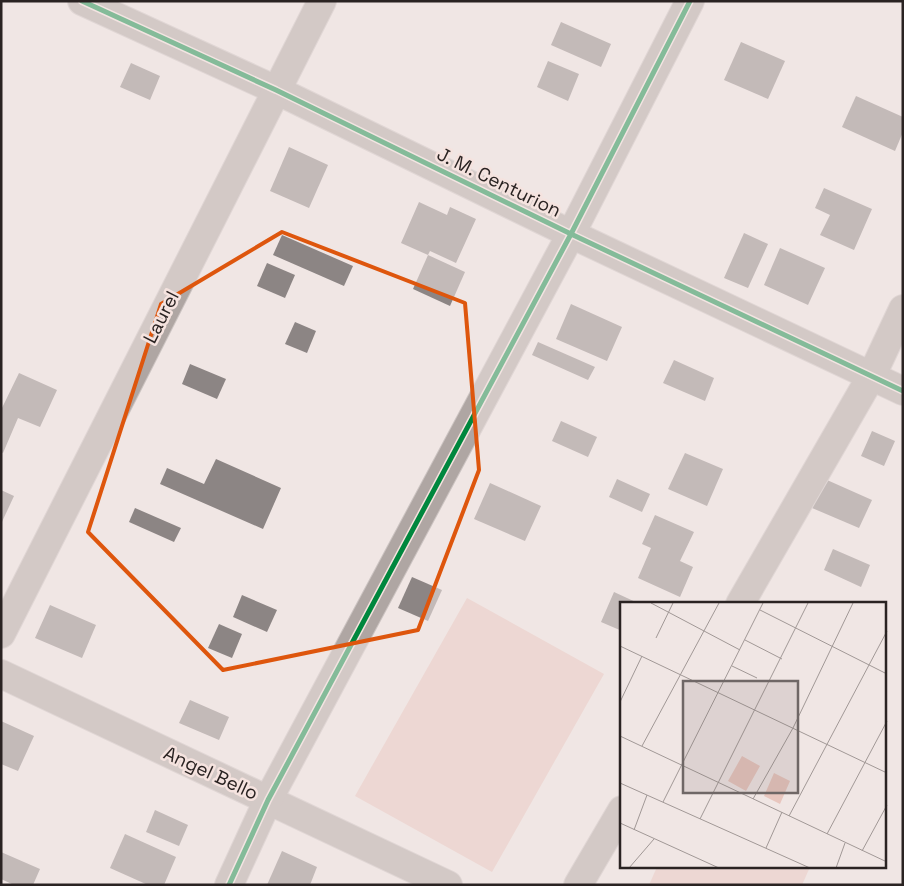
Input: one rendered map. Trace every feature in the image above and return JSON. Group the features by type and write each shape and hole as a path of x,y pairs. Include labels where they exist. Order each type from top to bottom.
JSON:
{"street":[{"name":"J. M. Centurion","path":"82,1 276,90 571,234 903,391"},
{"name":"Laurel","path":"1,634 322,1"},
{"path":"229,885 268,800 571,234 690,1"},
{"path":"741,602 872,375 903,309"},
{"name":"Angel Bello","path":"1,674 448,885"},
{"path":"578,885 620,813"}],"highlighted area":[{"path":"282,232 465,303 479,470 418,630 223,670 88,532 161,304"}],"shaded area":[{"path":"467,598 604,674 492,872 355,796"},
{"path":"657,868 810,868 802,885 649,885"}],"building":[{"path":"561,22 611,44 601,67 551,45"},
{"path":"741,42 785,61 768,99 724,80"},
{"path":"548,61 579,74 568,101 537,87"},
{"path":"131,63 160,76 150,100 120,87"},
{"path":"856,96 903,117 903,132 895,151 842,127"},
{"path":"289,147 328,165 309,208 270,191"},
{"path":"824,188 872,209 854,250 820,235 830,215 815,208"},
{"path":"419,202 447,215 450,207 476,219 456,263 430,251 428,255 401,243"},
{"path":"744,233 768,244 748,288 724,278"},
{"path":"282,235 353,266 344,286 273,255"},
{"path":"780,248 825,268 808,305 764,285"},
{"path":"428,255 465,272 450,306 413,289"},
{"path":"267,263 295,275 285,298 257,286"},
{"path":"571,304 622,327 607,361 556,339"},
{"path":"295,322 316,331 307,353 285,344"},
{"path":"538,342 595,367 588,380 532,355"},
{"path":"674,360 714,378 705,401 663,383"},
{"path":"190,364 226,379 217,399 182,384"},
{"path":"19,373 57,390 40,427 18,418 3,453 1,452 1,410"},
{"path":"561,421 597,437 588,457 552,441"},
{"path":"872,431 895,441 884,466 861,456"},
{"path":"685,453 723,469 707,506 668,489"},
{"path":"216,459 281,488 263,529 160,484 167,468 204,484"},
{"path":"818,476 872,500 859,528 805,505"},
{"path":"617,479 650,494 642,512 609,497"},
{"path":"490,483 541,506 525,541 474,519"},
{"path":"1,490 14,496 1,524"},
{"path":"135,508 181,528 174,542 129,522"},
{"path":"655,515 694,532 680,561 693,567 680,597 638,578 651,548 642,544"},
{"path":"833,549 870,565 861,587 824,570"},
{"path":"412,577 442,590 428,621 398,608"},
{"path":"614,592 636,602 620,602 620,630 601,622"},
{"path":"242,595 277,610 267,632 233,617"},
{"path":"50,605 96,625 82,658 35,638"},
{"path":"219,624 242,634 232,658 208,648"},
{"path":"190,700 229,717 219,740 179,723"},
{"path":"1,721 34,736 18,771 1,764"},
{"path":"155,810 188,825 179,846 146,832"},
{"path":"125,834 176,857 164,885 148,885 110,868"},
{"path":"282,851 317,867 310,885 267,885"},
{"path":"1,852 40,869 33,885 14,885 1,879"}],"cycle path":[{"path":"82,1 276,90 571,234 903,391"},
{"path":"229,885 268,800 571,234 690,1"}]}
